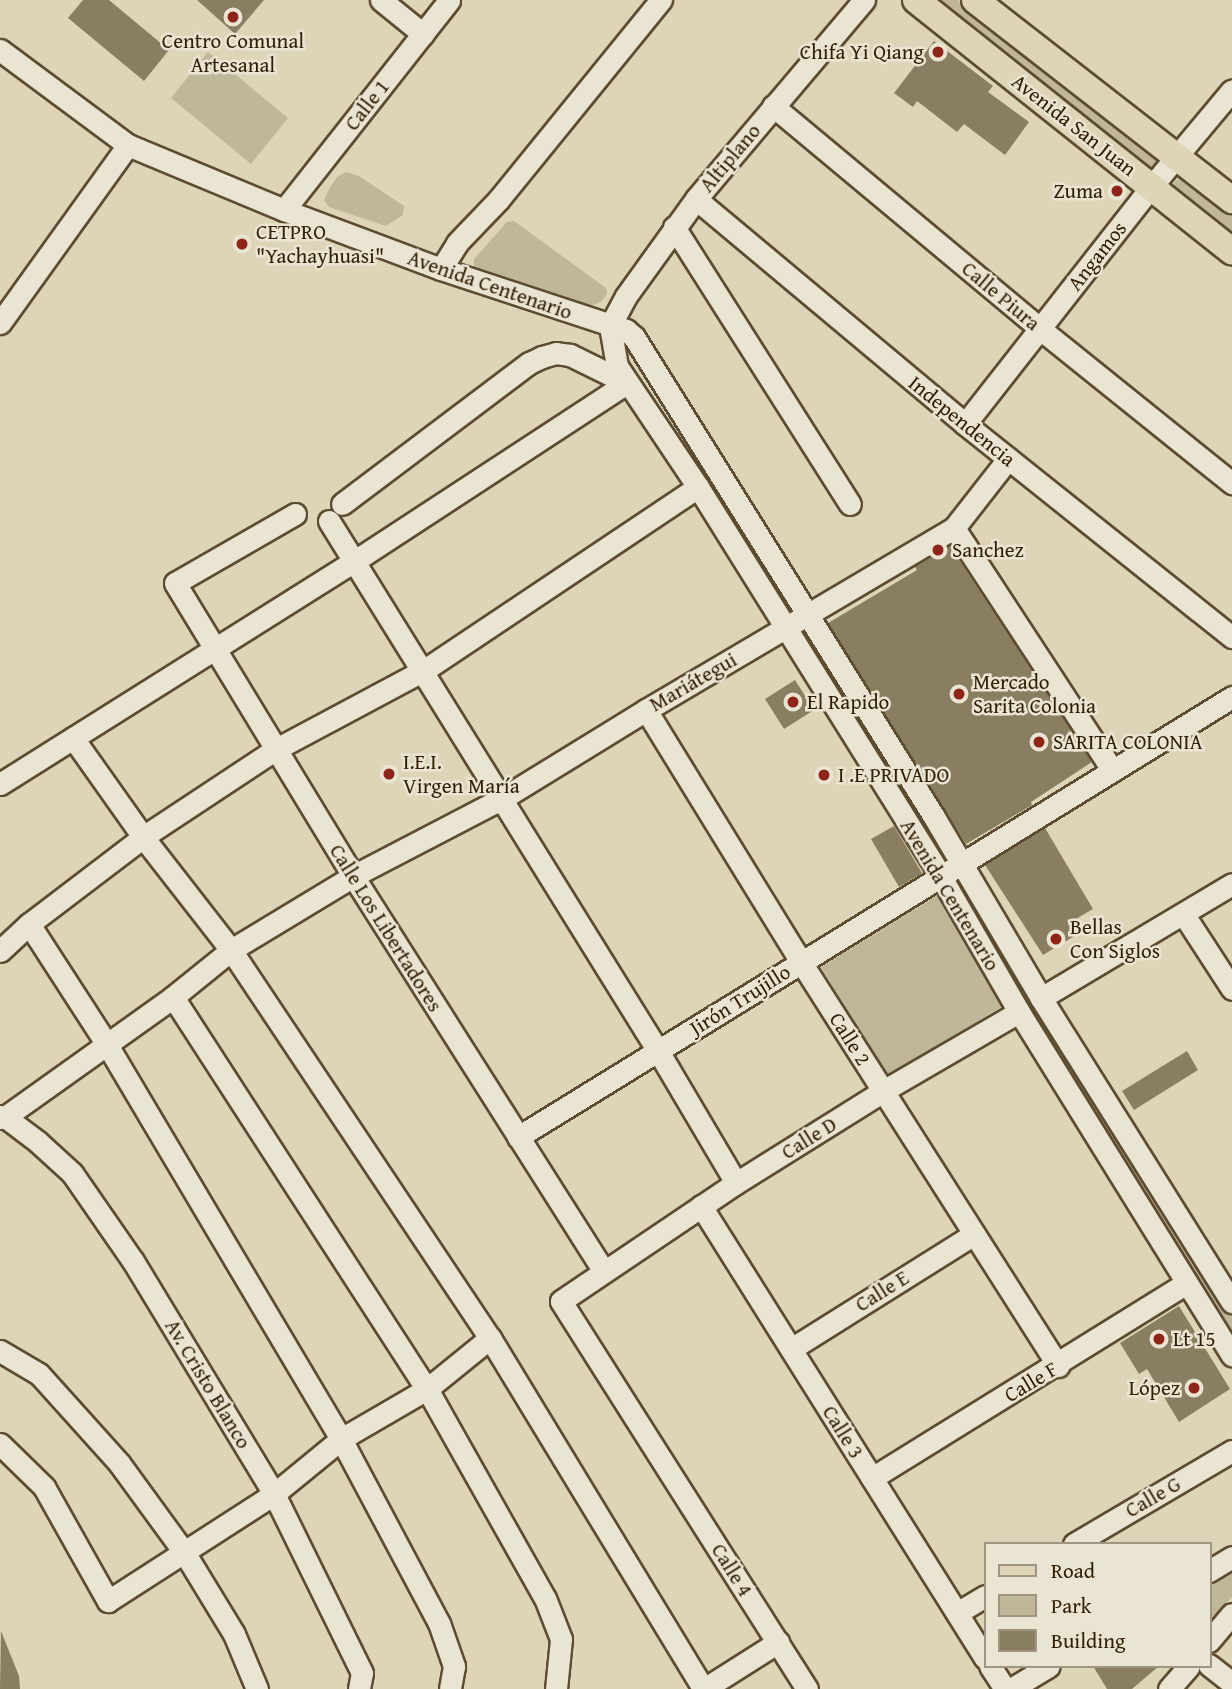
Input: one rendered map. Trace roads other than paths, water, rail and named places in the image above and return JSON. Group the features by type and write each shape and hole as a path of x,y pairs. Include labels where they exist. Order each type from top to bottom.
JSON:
{"main road":[{"name":"Avenida San Juan","path":"916,0 1232,251"},
{"name":"Avenida San Juan","path":"975,0 1232,200"}],"street":[{"path":"380,0 423,34"},
{"name":"Calle 1","path":"284,210 449,0"},
{"path":"441,270 457,243 499,199 661,0"},
{"name":"Altiplano","path":"610,326 674,227 864,0"},
{"name":"Avenida Centenario","path":"3,59 128,145 284,210 441,270 626,330 642,347 961,862 1041,998 1232,1302"},
{"name":"Angamos","path":"965,424 1039,328 1232,90"},
{"name":"Calle Piura","path":"773,106 1039,328 1232,483"},
{"path":"0,323 128,145"},
{"name":"Independencia","path":"696,199 965,424 1232,638"},
{"path":"674,227 850,504"},
{"name":"Avenida Centenario","path":"610,326 617,366 627,383 698,487 940,875 1019,1012 1232,1355"},
{"path":"342,504 529,363 556,353 570,355 627,383"},
{"path":"0,784 353,562 627,383"},
{"name":"Mariátegui","path":"2,1117 173,997 230,950 353,876 501,799 954,528 1008,459"},
{"path":"0,951 29,925 143,837 276,749 421,671 698,487"},
{"name":"Calle Los Libertadores","path":"295,514 175,583 353,876 603,1270"},
{"path":"329,521 658,1051 736,1183"},
{"path":"954,528 1113,771"},
{"name":"Jirón Trujillo","path":"518,1137 1232,697"},
{"name":"Calle 2","path":"646,710 801,962 1058,1366"},
{"path":"73,738 143,837 230,950 490,1338 703,1689 778,1642"},
{"path":"1041,998 1232,884"},
{"path":"1184,915 1232,989"},
{"path":"29,925 106,1043 341,1439 439,1623 454,1666 450,1689"},
{"path":"173,997 427,1388 545,1598 561,1639 556,1689"},
{"name":"Calle D","path":"603,1270 883,1091 1019,1012"},
{"name":"Av. Cristo Blanco","path":"2,1117 72,1173 133,1261 274,1494 362,1673 359,1689"},
{"name":"Calle 3","path":"701,1206 984,1656"},
{"name":"Calle E","path":"791,1349 974,1234"},
{"name":"Calle 4","path":"603,1270 561,1301 807,1689"},
{"name":"Calle F","path":"873,1478 1058,1366 1187,1283"},
{"path":"0,1444 44,1488 108,1601 274,1494 341,1439 427,1388 490,1338"},
{"path":"0,1350 39,1374 119,1464 184,1552 234,1634 257,1689"},
{"name":"Calle G","path":"1077,1542 1232,1451"},
{"path":"1211,1570 1232,1557"},
{"path":"957,1613 984,1597"},
{"path":"1211,1640 1232,1614"},
{"path":"1211,1667 1232,1683"},
{"path":"991,1668 1005,1689"},
{"path":"1011,1689 1046,1668"},
{"path":"1169,1689 1187,1668"}],"place":[{"name":"Centro Comunal Artesanal","path":"233,17"},
{"name":"Chifa Yi Qiang","path":"938,52"},
{"name":"Zuma","path":"1117,191"},
{"name":"CETPRO \"Yachayhuasi\"","path":"242,244"},
{"name":"Sanchez","path":"938,550"},
{"name":"Mercado Sarita Colonia","path":"959,694"},
{"name":"El Rapido","path":"793,702"},
{"name":"SARITA COLONIA","path":"1039,742"},
{"name":"I.E.I. Virgen María","path":"389,774"},
{"name":"I .E PRIVADO","path":"824,775"},
{"name":"Bellas Con Siglos","path":"1056,939"},
{"name":"Lt 15","path":"1159,1339"},
{"name":"López","path":"1194,1388"}]}
